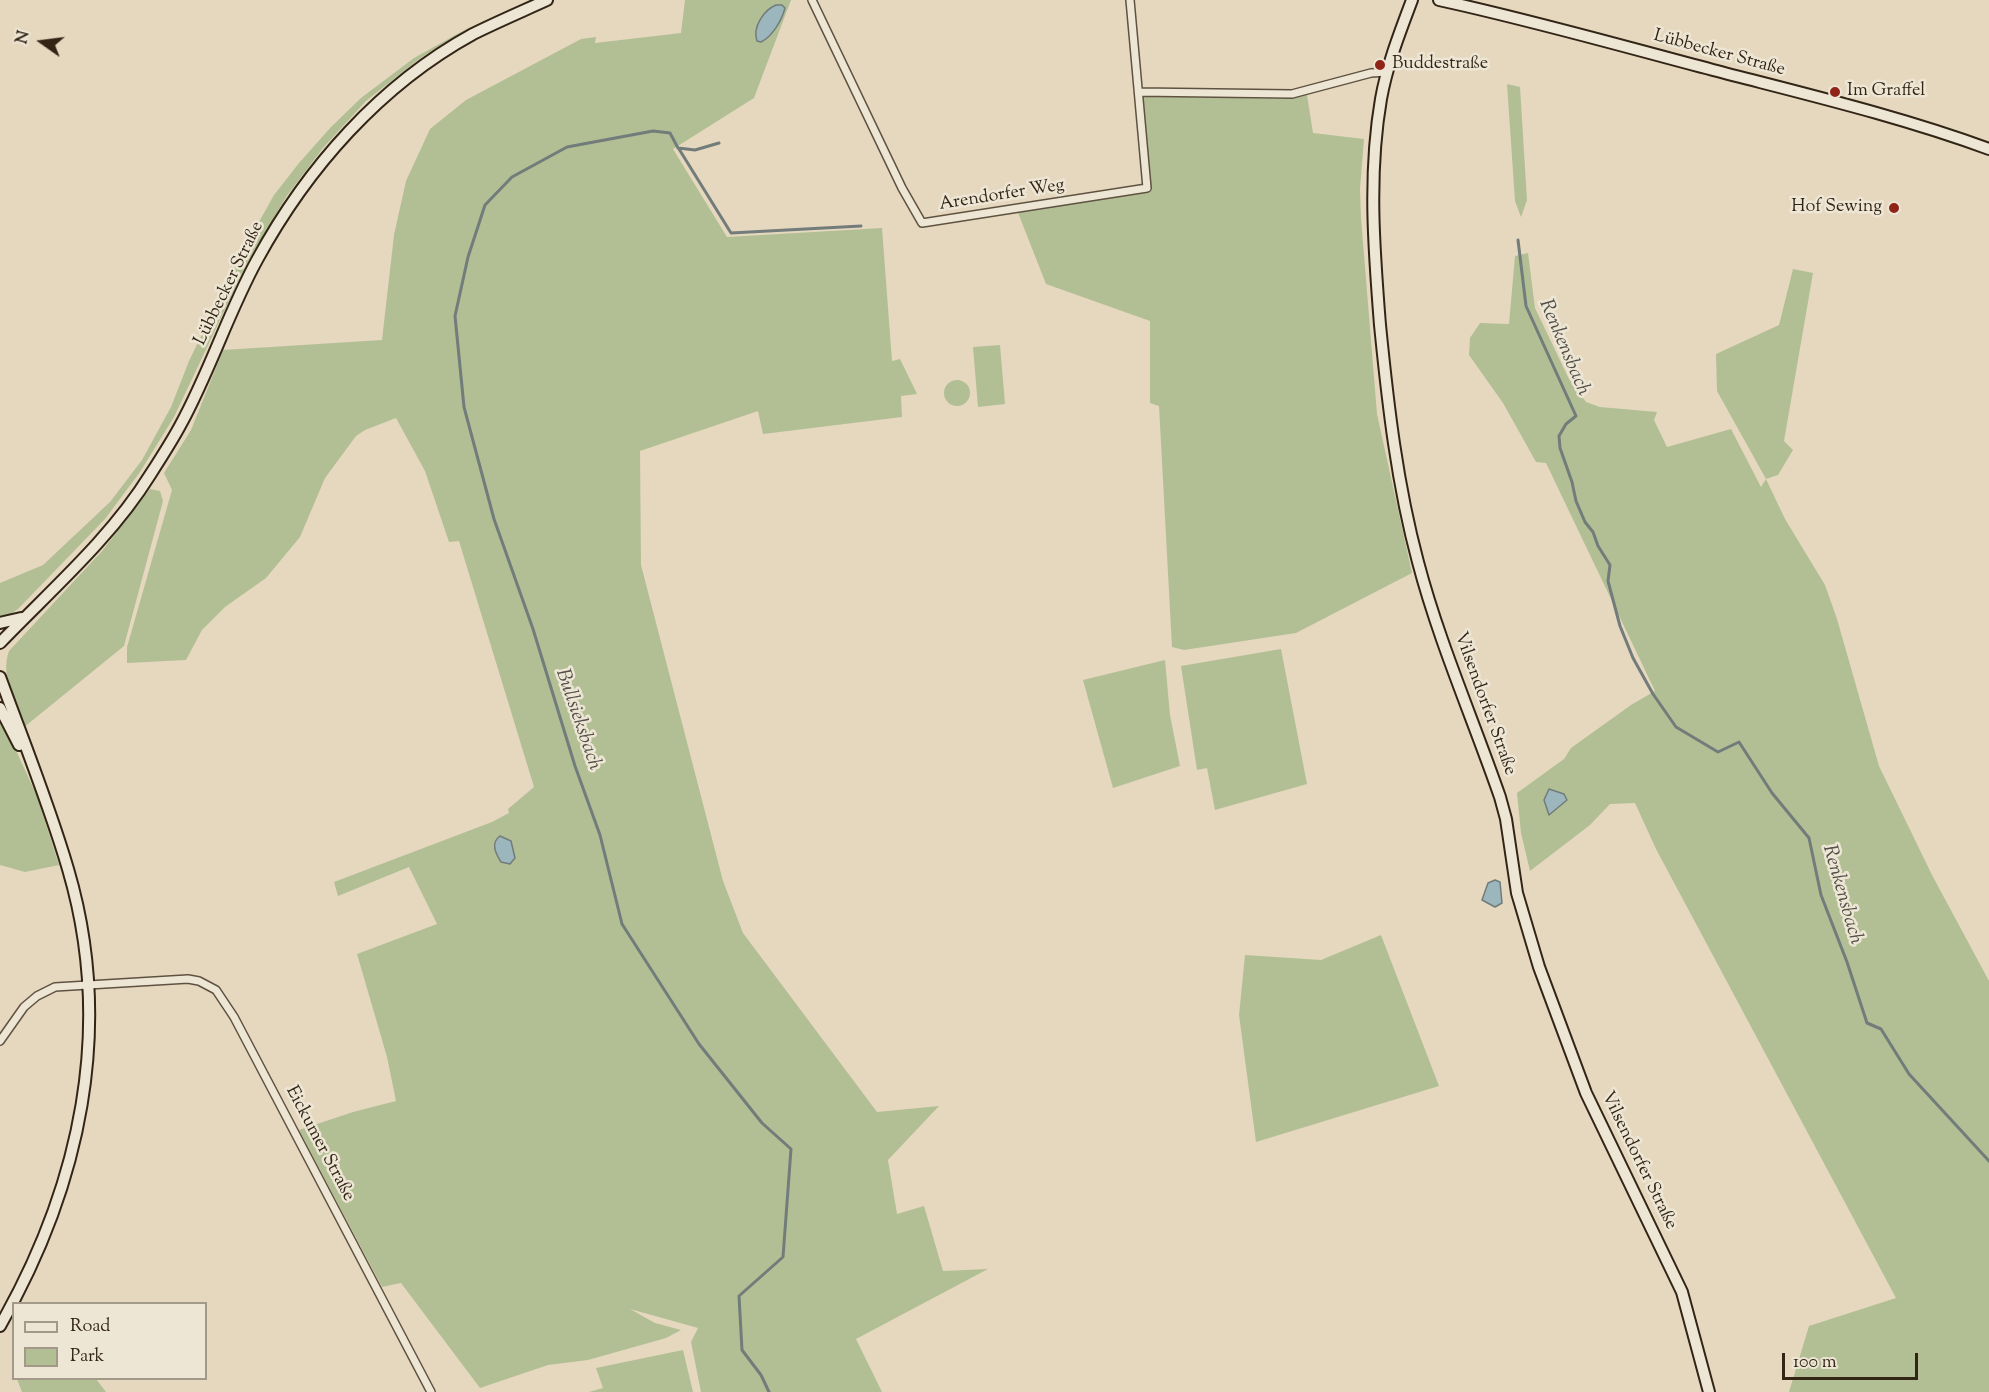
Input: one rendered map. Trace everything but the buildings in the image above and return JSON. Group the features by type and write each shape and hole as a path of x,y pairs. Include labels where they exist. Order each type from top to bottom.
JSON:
{"main road":[{"name":"Lübbecker Straße","path":"0,643 90,549 122,513 149,477 182,423 256,261 292,200 333,148 368,111 421,69 472,35 547,0"},
{"name":"Vilsendorfer Straße","path":"1412,0 1387,72 1377,124 1373,189 1375,250 1391,432 1418,561 1430,603 1500,797 1506,819 1517,893 1539,967 1586,1093 1682,1292 1709,1392"},
{"name":"Lübbecker Straße","path":"1439,0 1556,28 1841,103 1925,127 1989,149"},
{"path":"0,623 24,617"},
{"path":"0,677 69,870 78,910 90,1006 88,1063 71,1161 38,1254 13,1302"},
{"path":"0,708 41,790"},
{"path":"0,1326 12,1303"}],"street":[{"name":"Arendorfer Weg","path":"812,0 897,177 922,223 1147,188 1130,0"},
{"path":"1139,92 1292,94 1387,72"},
{"name":"Eickumer Straße","path":"0,1041 24,1007 37,996 55,987 188,979 199,981 216,990 234,1017 431,1392"}],"green space":[{"path":"685,0 791,0 754,98 673,149 727,237 882,228 892,361 900,359 917,394 901,396 902,417 763,434 758,411 640,451 641,565 723,881 743,933 877,1112 939,1106 888,1160 897,1214 924,1206 943,1271 988,1269 856,1339 882,1392 701,1392 691,1342 698,1328 630,1309 655,1323 681,1330 666,1338 588,1360 548,1365 480,1388 401,1283 382,1287 299,1130 396,1101 387,1057 357,954 437,924 409,867 338,896 334,882 492,822 509,813 508,809 534,787 459,541 449,542 425,471 396,418 356,436 325,478 300,537 266,578 225,607 202,630 186,660 127,663 127,647 172,490 164,473 191,430 223,350 382,340 394,235 406,181 430,129 466,100 581,39 596,37 595,43 681,33"},
{"path":"468,28 419,59 366,101 323,148 286,197 247,263 174,417 140,472 105,519 18,609 0,618 0,583 43,565 110,502 142,460 171,407 189,361 240,256 274,195 299,163 361,98 414,58"},
{"path":"1507,84 1520,87 1527,200 1521,217 1515,201"},
{"path":"1307,95 1313,133 1364,139 1360,189 1361,218 1377,414 1412,573 1296,633 1184,650 1172,647 1159,406 1150,403 1150,321 1046,284 1015,205 1144,185 1136,96 1284,99"},
{"path":"1528,253 1535,308 1569,379 1586,402 1600,407 1657,412 1654,420 1667,447 1731,429 1761,487 1766,479 1785,519 1825,585 1879,766 1932,875 1989,981 1989,1392 1789,1392 1809,1326 1896,1298 1656,849 1635,803 1610,804 1590,825 1530,871 1521,833 1517,793 1564,759 1571,748 1631,705 1655,691 1546,463 1536,462 1503,403 1469,355 1470,338 1480,323 1509,324 1515,256"},
{"path":"1793,269 1813,273 1784,441 1793,450 1778,475 1766,479 1717,391 1716,354 1779,325"},
{"path":"1000,345 1005,404 978,407 973,347"},
{"path":"957,380 966,384 970,393 966,402 957,406 948,402 944,393 948,384"},
{"path":"150,489 160,491 163,501 124,646 23,728 7,680 9,651 102,551"},
{"path":"1281,649 1307,784 1215,810 1207,768 1197,770 1181,666"},
{"path":"1165,660 1170,715 1180,766 1113,788 1083,680"},
{"path":"0,716 37,796 59,865 25,872 0,865"},
{"path":"1381,935 1439,1086 1256,1142 1239,1015 1245,955 1321,960"},
{"path":"683,1350 693,1392 589,1392 603,1388 596,1368"},
{"path":"17,1380 97,1380 106,1392 22,1392"}],"water":[{"path":"776,5 782,5 785,8 779,23 765,40 757,41 756,30 760,20"},
{"path":"1549,789 1564,794 1567,800 1549,815 1544,800"},
{"path":"500,836 511,841 515,858 510,864 501,862 496,852 495,842"},
{"path":"1495,880 1500,882 1502,903 1495,907 1482,900 1488,883"}],"waterway":[{"name":"Bullsieksbach","path":"719,143 695,150 678,148 670,133 653,131 567,147 512,177 485,205 468,257 455,316 464,407 494,519 533,629 575,766 600,835 622,924 699,1044 762,1123 791,1149 783,1257 739,1296 742,1350 761,1375 769,1392"},
{"name":"Bullsieksbach","path":"679,149 731,233 861,226"},
{"name":"Renkensbach","path":"1518,240 1526,306 1576,416 1566,424 1559,436 1560,448 1576,501 1585,522 1593,532 1598,546 1610,565 1608,581 1620,626 1633,658 1653,694 1676,727 1718,752 1739,742 1772,793 1809,838 1821,895 1847,962 1867,1023 1881,1029 1909,1074 1989,1161"}],"place":[{"name":"Buddestraße","path":"1380,65"},
{"name":"Im Graffel","path":"1835,92"},
{"name":"Hof Sewing","path":"1894,208"}]}
